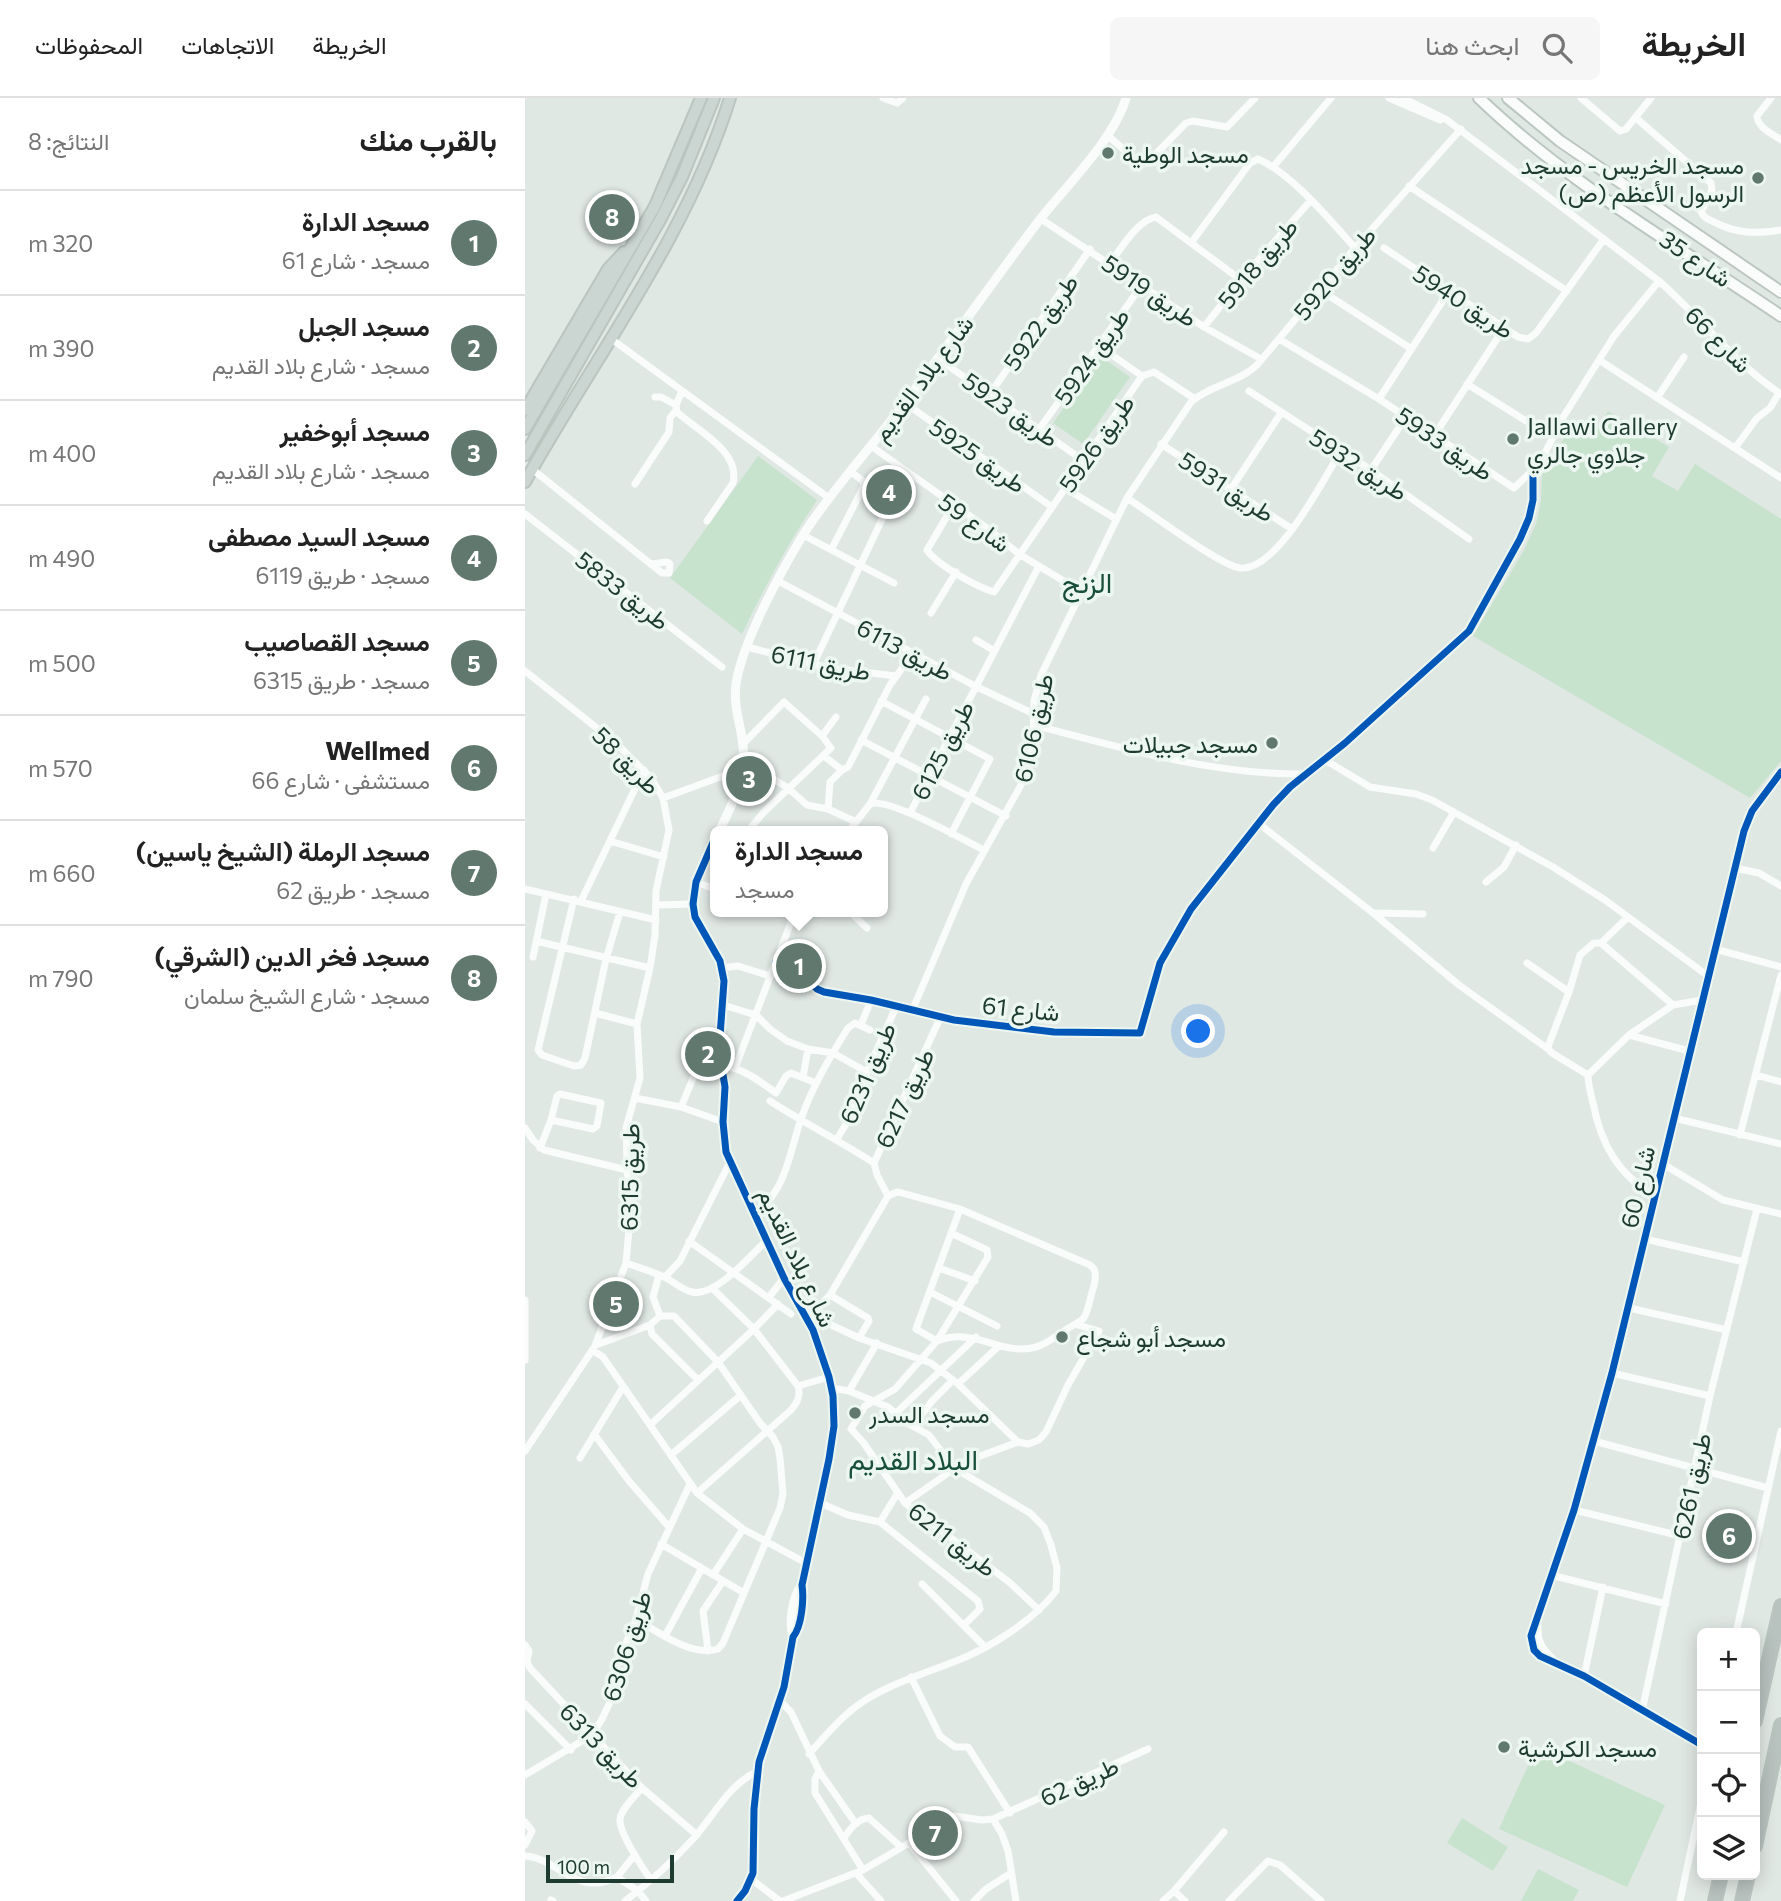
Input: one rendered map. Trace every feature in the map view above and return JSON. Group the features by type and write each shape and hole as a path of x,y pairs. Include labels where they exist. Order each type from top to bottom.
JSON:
{"highway":[{"path":"1760,1699 1781,1606"},
{"path":"1760,1823 1781,1725"},
{"path":"1715,1901 1720,1880"},
{"path":"1742,1901 1747,1880"}],"main road":[{"path":"525,429 655,206 701,98"},
{"path":"525,455 660,220 682,177 714,98"},
{"path":"525,482 675,231 718,133 730,98"},
{"name":"شارع 35","path":"1479,98 1512,129 1571,174 1781,316"},
{"name":"شارع 35","path":"1508,98 1560,141 1781,292"},
{"path":"660,220 675,231"},
{"path":"525,410 611,264 629,249"}],"street":[{"path":"883,98 897,103 903,98"},
{"name":"شارع بلاد القديم","path":"721,826 735,794 743,765 743,744 734,700 738,671 778,581 803,535 1107,135 1126,98"},
{"path":"1107,135 1136,160 1143,163 1151,161 1189,121 1223,128 1231,125 1255,98"},
{"path":"1273,167 1331,98"},
{"path":"1389,98 1459,131"},
{"path":"1403,98 1437,113 1459,131"},
{"path":"1581,98 1620,131 1626,130 1651,98"},
{"path":"1771,98 1757,116 1757,121 1781,140"},
{"path":"1636,118 1709,181 1712,190 1701,212 1705,218 1726,229 1747,233 1781,230"},
{"name":"شارع 66","path":"1459,131 1659,281 1685,304 1745,367 1780,394"},
{"name":"طريق 5920","path":"1115,519 1161,444 1195,399 1245,375 1261,359 1459,131"},
{"path":"1191,243 1252,161 1258,159 1273,167 1311,200 1355,248"},
{"path":"1409,187 1567,291"},
{"name":"طريق 5918","path":"1204,327 1311,200"},
{"path":"1110,263 1148,219 1156,217 1241,280"},
{"name":"طريق 5919","path":"1041,219 1204,327 1261,359"},
{"name":"طريق 5940","path":"1384,248 1523,339 1533,337 1604,239"},
{"name":"طريق 5922","path":"990,394 1090,249"},
{"name":"طريق 5933","path":"1279,339 1379,399 1511,487 1517,487 1550,446 1562,419 1629,316 1659,281"},
{"name":"طريق 5924","path":"1039,428 1142,285"},
{"path":"1320,290 1410,348"},
{"path":"1379,399 1449,291"},
{"path":"1434,436 1504,328"},
{"path":"610,338 828,499"},
{"name":"طريق 5926","path":"956,572 994,592 1142,376 1099,346"},
{"path":"1657,398 1684,357"},
{"name":"طريق 5923","path":"937,359 1084,461"},
{"path":"1599,360 1781,478"},
{"path":"1142,376 1149,372 1158,374 1195,399"},
{"path":"1467,384 1536,427 1562,419"},
{"path":"635,484 669,432 670,418 682,391"},
{"name":"طريق 5932","path":"1249,391 1371,470 1469,540"},
{"path":"1735,448 1757,418 1770,408 1780,394"},
{"path":"655,397 661,397 676,407 733,465 733,483 707,521"},
{"name":"طريق 5925","path":"905,403 1052,507"},
{"path":"1231,489 1280,413"},
{"path":"1371,470 1406,417"},
{"name":"طريق 5931","path":"1161,444 1292,529"},
{"name":"شارع 59","path":"871,446 987,528 1019,554 1082,592"},
{"name":"طريق 5931","path":"1126,498 1221,560 1241,568 1252,567 1269,558 1292,529 1341,451"},
{"path":"532,469 651,564"},
{"path":"1533,470 1533,500 1529,518 1469,631 1325,760 1290,787 1258,823 1459,985 1588,1075 1599,1128 1614,1162 1633,1182 1655,1196"},
{"path":"813,665 905,471"},
{"path":"831,550 865,483 851,472"},
{"path":"1065,488 1115,519"},
{"path":"930,613 956,572 930,555 927,547 953,506"},
{"name":"طريق 5833","path":"525,514 722,667"},
{"name":"طريق 6106","path":"912,1011 966,884 1026,776 1031,760 1034,701 1041,676 1115,519"},
{"path":"803,535 894,583"},
{"name":"طريق 6125","path":"910,813 1039,566"},
{"name":"طريق 6113","path":"778,581 975,686 1034,714"},
{"path":"976,640 993,650"},
{"name":"طريق 6111","path":"747,647 813,665 896,676"},
{"path":"828,809 830,782 849,765 881,701 913,653"},
{"name":"طريق 58","path":"525,670 617,744 657,786 663,798 743,765"},
{"path":"853,826 870,804 926,699"},
{"path":"881,701 950,736"},
{"path":"743,744 782,704 788,705 831,745 827,754 788,788 753,826"},
{"path":"822,736 836,717"},
{"path":"1034,725 1140,753 1262,773 1305,774"},
{"name":"طريق 6106","path":"950,736 990,761 951,834"},
{"path":"862,740 1006,816"},
{"path":"827,754 842,770"},
{"path":"1325,760 1370,787 1416,794 1516,845 1588,889 1708,976"},
{"path":"743,765 788,788 807,805 828,809 856,822"},
{"path":"620,912 606,959 583,1062 574,1066 542,1055 538,1050 577,900 644,771"},
{"name":"شارع 60","path":"1697,1742 1584,1676 1558,1664 1545,1653 1538,1641 1538,1617 1574,1510 1612,1373 1744,831 1752,811 1781,772"},
{"name":"طريق 6315","path":"525,1451 594,1348 627,1263 629,1229 626,1128 640,1078 637,1024 650,968 658,878 669,830 663,798"},
{"path":"870,804 881,802 910,813 984,850"},
{"path":"1433,848 1454,812"},
{"name":"شارع 61","path":"776,961 802,974 824,992 871,1000 940,1018 1054,1032 1139,1033 1160,963 1191,909 1258,823"},
{"path":"610,841 664,857"},
{"path":"1486,882 1504,867 1516,845"},
{"name":"شارع بلاد القديم","path":"710,850 696,882 693,904 699,928 722,968 724,981 719,1026 721,1065 726,1087 723,1138 730,1162 784,1278 806,1314 832,1388 834,1426 802,1585 796,1595 791,1628 793,1637 780,1701 758,1771 754,1809 755,1862 751,1879 737,1901"},
{"path":"1735,868 1759,873 1781,886"},
{"path":"696,882 710,887"},
{"path":"525,889 656,920"},
{"path":"533,957 546,894"},
{"path":"656,905 693,904"},
{"path":"1373,913 1423,914"},
{"path":"735,1068 793,917"},
{"path":"855,917 867,928"},
{"path":"1601,943 1628,917"},
{"path":"536,941 650,968"},
{"path":"1548,1049 1580,956 1594,943 1601,943 1673,1005"},
{"path":"1715,949 1781,967"},
{"path":"802,974 818,952"},
{"path":"1527,963 1569,992"},
{"path":"722,968 738,966 770,976"},
{"path":"1740,1135 1781,975"},
{"path":"861,1025 871,1000"},
{"path":"1588,1075 1629,1035 1673,1005 1702,1000"},
{"path":"723,1005 756,1015 778,1036 808,1048 833,1053 867,1072"},
{"name":"طريق 6231","path":"837,1139 852,1114 867,1072 896,1007"},
{"path":"595,1013 637,1024"},
{"path":"1770,1015 1781,1018"},
{"name":"طريق 6217","path":"888,1196 874,1163 940,1018"},
{"path":"755,1214 767,1205 782,1183 800,1121 816,1083 849,1026 855,1023 870,1030"},
{"path":"1629,1035 1689,1051"},
{"path":"803,1077 808,1048"},
{"path":"681,1107 697,1073 721,1065 750,1074 776,1093 788,1074 816,1083"},
{"path":"1756,1075 1781,1082"},
{"path":"540,1148 551,1120 555,1099 560,1094 601,1103 597,1126 593,1129 551,1120"},
{"path":"635,1098 681,1107 723,1122"},
{"path":"770,1101 874,1163"},
{"path":"1674,1118 1781,1144"},
{"path":"525,1128 540,1148 628,1170"},
{"path":"660,1317 653,1297 662,1276 675,1268 730,1162"},
{"path":"1663,1164 1723,1200 1781,1214"},
{"path":"806,1314 823,1304 888,1196 897,1192 960,1209 1094,1269 1095,1279 1087,1313 1078,1325"},
{"path":"905,1503 974,1457 1018,1442 1034,1443 1046,1432 1068,1385 1099,1331 1078,1325 1037,1346 999,1346 976,1337 953,1336 937,1341 915,1328 960,1209"},
{"name":"طريق 6261","path":"1642,1711 1710,1396 1757,1209"},
{"path":"834,1426 851,1429 865,1406 895,1389 937,1341 975,1281 989,1252 951,1233"},
{"path":"627,1263 662,1276 692,1292 701,1293 734,1273 767,1240"},
{"path":"1645,1240 1744,1262"},
{"path":"689,1241 791,1314"},
{"path":"939,1268 975,1281"},
{"path":"769,1297 784,1278"},
{"path":"697,1493 796,1405 799,1394 798,1386 754,1329 712,1288"},
{"path":"930,1292 997,1326"},
{"path":"829,1295 868,1318 869,1321 859,1338"},
{"path":"525,1300 525,1360"},
{"path":"650,1425 778,1304"},
{"path":"1629,1308 1727,1329"},
{"path":"806,1314 859,1338 930,1363 955,1382 1018,1442"},
{"path":"636,1619 692,1648 708,1651 718,1649 723,1643 764,1542 780,1508 783,1494 778,1447 767,1430 718,1362 674,1316 660,1317 650,1325 594,1348 603,1357 697,1493 743,1529 764,1542 806,1563"},
{"path":"650,1325 656,1339 698,1380"},
{"path":"896,1413 976,1337"},
{"path":"849,1391 877,1343"},
{"path":"913,1426 955,1382 999,1346"},
{"path":"1612,1373 1710,1396"},
{"path":"798,1386 829,1377"},
{"path":"580,1458 623,1387"},
{"path":"809,1754 845,1715 866,1699 911,1677 958,1661 1001,1639 1038,1610 1056,1591 1055,1559 1044,1527 1030,1513 954,1468 929,1434 896,1413 875,1400 832,1388"},
{"path":"671,1455 741,1395"},
{"name":"طريق 6211","path":"851,1429 905,1503 1009,1583 1038,1610"},
{"path":"1737,1628 1781,1431"},
{"path":"594,1434 629,1481 669,1527"},
{"path":"1594,1441 1767,1488"},
{"name":"طريق 6306","path":"526,1772 571,1750 592,1735 609,1704 615,1669 636,1619 648,1574 690,1484"},
{"path":"880,1522 897,1494"},
{"path":"818,1502 848,1516 880,1522 978,1601 980,1609 964,1625"},
{"path":"1574,1510 1681,1536"},
{"path":"713,1574 743,1529"},
{"path":"661,1544 744,1593"},
{"path":"665,1636 702,1568"},
{"path":"1551,1575 1666,1604"},
{"path":"708,1651 703,1611 723,1581"},
{"path":"922,1584 984,1646"},
{"path":"1584,1676 1603,1587"},
{"name":"طريق 6313","path":"525,1645 529,1651 527,1662 530,1668 642,1788 697,1835"},
{"name":"طريق 62","path":"911,1677 940,1736 955,1747 968,1747 1010,1813"},
{"path":"780,1701 791,1712 819,1771 856,1824"},
{"path":"525,1704 571,1750"},
{"name":"طريق 62","path":"781,1901 859,1871 944,1819 954,1816 993,1819 1149,1749"},
{"path":"625,1901 697,1835 738,1782 758,1771"},
{"path":"819,1771 815,1779 815,1793 844,1838 859,1871 880,1901"},
{"path":"642,1788 620,1818 634,1856 651,1880"},
{"path":"844,1838 856,1824 865,1817 869,1818 905,1845 956,1901"},
{"path":"1680,1901 1698,1817"},
{"path":"993,1819 1002,1834 1017,1901"},
{"path":"525,1822 532,1831 525,1845"},
{"path":"1163,1901 1224,1832"},
{"path":"525,1856 534,1857 570,1877 598,1885 617,1877 634,1856"},
{"path":"1229,1901 1268,1861 1280,1865 1321,1901"},
{"path":"974,1901 986,1889 1011,1873"},
{"path":"617,1877 638,1891 646,1901"},
{"path":"751,1879 781,1901"},
{"path":"1174,1891 1185,1901"}],"green space":[{"path":"1100,356 1130,377 1083,444 1053,423"},
{"path":"1608,411 1669,447 1652,476 1678,491 1695,464 1781,519 1781,761 1750,798 1473,636 1523,552 1536,524 1541,501 1542,473 1571,427 1591,439"},
{"path":"758,456 817,500 777,566 742,634 670,578"},
{"path":"1537,1746 1665,1805 1627,1887 1499,1829"},
{"path":"1462,1818 1508,1847 1493,1871 1447,1843"},
{"path":"1538,1869 1579,1890 1573,1901 1521,1901"}],"cycle path":[{"path":"776,961 797,970 824,992 954,1020 1054,1032 1140,1033 1160,963 1191,909 1273,805 1290,787 1345,743 1469,631 1529,518 1533,500 1533,470"},
{"path":"1697,1742 1584,1676 1540,1656 1534,1650 1531,1636 1574,1510 1612,1373 1744,831 1752,811 1781,772"},
{"path":"710,850 696,882 693,904 695,917 720,961 724,981 719,1050 725,1087 723,1122 726,1152 784,1278 813,1330 829,1377 834,1426 802,1585 800,1619 793,1637 784,1687 759,1762 754,1809 753,1873 737,1901"}],"place":[{"name":"مسجد الوطية","path":"1108,153"},
{"name":"مسجد الخريس - مسجد الرسول الأعظم (ص)","path":"1758,178"},
{"name":"مسجد فخر الدين (الشرقي)","path":"612,217"},
{"name":"Jallawi Gallery جلاوي جالري","path":"1513,439"},
{"name":"مسجد السيد مصطفى","path":"889,492"},
{"name":"مسجد جبيلات","path":"1272,743"},
{"name":"مسجد أبوخفير","path":"749,779"},
{"name":"مسجد الدارة","path":"799,966"},
{"name":"مسجد الجبل","path":"708,1054"},
{"name":"مسجد القصاصيب","path":"616,1304"},
{"name":"مسجد أبو شجاع","path":"1062,1337"},
{"name":"مسجد السدر","path":"855,1413"},
{"name":"Wellmed","path":"1729,1536"},
{"name":"مسجد الكرشية","path":"1504,1747"},
{"name":"مسجد الرملة (الشيخ ياسين)","path":"935,1833"}],"district":[{"name":"الزنج","path":"1087,582"},
{"name":"البلاد القديم","path":"913,1459"}]}
